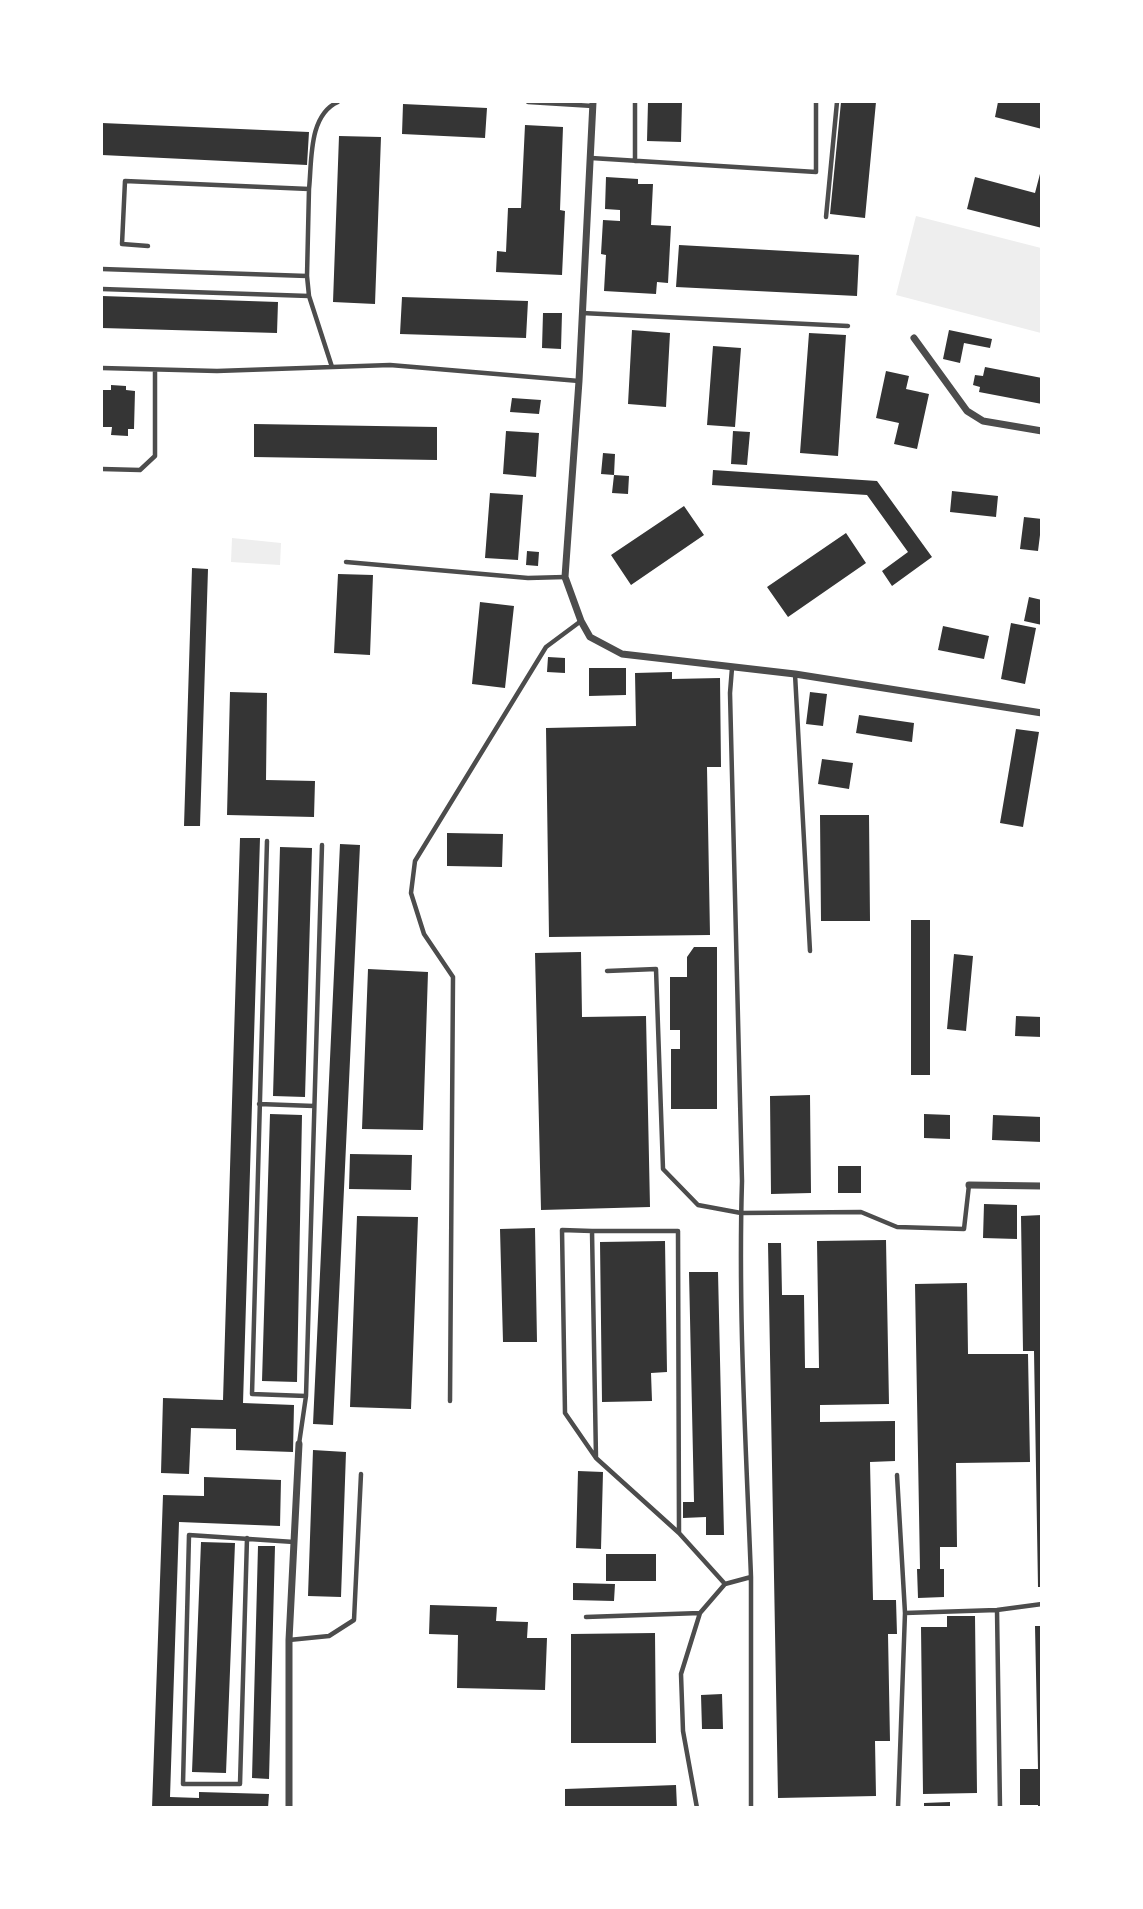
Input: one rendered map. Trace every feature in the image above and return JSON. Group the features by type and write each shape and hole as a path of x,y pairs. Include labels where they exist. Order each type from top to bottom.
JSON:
{"street":[{"path":"593,104 579,381 565,577 581,621 590,637 622,654 795,674 1041,713"},
{"path":"914,338 967,411 983,421 1041,432"},
{"path":"969,1185 1041,1186"},
{"path":"289,1808 289,1640 299,1444"}],"lane":[{"path":"332,367 309,296 307,276 309,189 315,134 321,116 338,102"},
{"path":"528,102 593,104"},
{"path":"635,102 635,161"},
{"path":"591,158 816,172 816,102"},
{"path":"826,217 837,102"},
{"path":"148,246 122,244 125,181 309,189"},
{"path":"102,269 307,276"},
{"path":"102,289 309,296"},
{"path":"582,313 848,326"},
{"path":"102,368 217,371 390,365 579,381"},
{"path":"102,469 140,470 155,456 156,370"},
{"path":"346,562 528,578 565,577"},
{"path":"450,1401 453,977 424,934 411,893 415,861 546,647 581,621"},
{"path":"732,668 730,693 742,1181 744,1395 751,1577 751,1808"},
{"path":"795,674 810,951"},
{"path":"267,841 252,1394 306,1396"},
{"path":"299,1444 306,1396 322,845"},
{"path":"607,971 656,969 663,1169 698,1205 741,1213 861,1212 897,1227 964,1229 969,1185"},
{"path":"259,1104 314,1106"},
{"path":"679,1533 678,1231 562,1230 565,1413 596,1458 679,1533 725,1584"},
{"path":"592,1231 596,1458"},
{"path":"289,1640 329,1636 354,1620 361,1474"},
{"path":"897,1475 905,1613 898,1808"},
{"path":"247,1538 240,1784 183,1784 189,1535 247,1538 294,1542"},
{"path":"696,1808 683,1731 681,1674 701,1613 725,1584 751,1577"},
{"path":"905,1613 997,1610 1041,1604"},
{"path":"997,1610 1000,1808"},
{"path":"586,1617 701,1613"}],"shaded area":[{"path":"916,216 1041,248 1041,333 896,295"},
{"path":"232,538 281,543 280,565 231,562"}],"building":[{"path":"648,102 682,102 681,142 647,141"},
{"path":"841,102 876,102 865,218 830,214"},
{"path":"998,102 1042,102 1042,129 995,117"},
{"path":"403,104 487,108 485,138 402,134"},
{"path":"102,123 309,132 307,165 102,155"},
{"path":"525,125 563,127 560,210 565,211 562,275 496,272 497,251 506,252 508,208 521,208"},
{"path":"339,136 381,137 375,304 333,302"},
{"path":"1041,170 1042,228 967,209 975,177 1035,193"},
{"path":"606,177 638,179 638,184 653,184 651,225 671,226 668,283 657,282 656,294 604,291 606,255 601,254 603,220 620,221 620,210 605,209"},
{"path":"679,245 859,255 857,296 676,287"},
{"path":"102,296 278,302 277,333 102,328"},
{"path":"402,297 528,301 526,338 400,334"},
{"path":"543,313 562,313 561,349 542,348"},
{"path":"632,330 670,333 666,407 628,404"},
{"path":"949,330 992,339 990,348 964,343 960,363 943,359"},
{"path":"809,333 846,335 838,456 800,453"},
{"path":"713,346 741,348 735,427 707,425"},
{"path":"985,367 1042,378 1042,404 979,392 980,387 973,385 975,375 983,376"},
{"path":"886,371 909,376 906,389 929,394 917,449 894,444 899,423 876,418"},
{"path":"111,385 126,386 126,390 135,391 134,429 128,429 128,436 111,435 112,427 102,427 102,390 111,390"},
{"path":"512,398 541,400 539,414 510,412"},
{"path":"254,424 437,427 437,460 254,457"},
{"path":"506,431 539,433 536,477 503,474"},
{"path":"733,431 750,432 747,465 731,464"},
{"path":"603,453 615,454 614,475 601,474"},
{"path":"713,470 877,481 932,557 892,586 882,571 908,552 867,495 712,485"},
{"path":"614,475 629,476 628,494 612,493"},
{"path":"952,491 998,496 996,517 950,512"},
{"path":"490,493 523,495 518,560 485,558"},
{"path":"684,506 704,535 631,585 611,555"},
{"path":"1024,517 1042,519 1038,551 1020,549"},
{"path":"846,533 866,563 788,617 767,587"},
{"path":"527,551 539,552 538,566 526,565"},
{"path":"192,568 208,569 200,826 184,826"},
{"path":"338,574 373,575 370,655 334,653"},
{"path":"1029,597 1042,600 1042,625 1024,621"},
{"path":"480,602 514,606 505,688 472,684"},
{"path":"1011,623 1036,628 1025,684 1001,679"},
{"path":"943,626 989,636 984,659 938,650"},
{"path":"548,657 565,658 565,673 547,672"},
{"path":"589,668 626,668 626,695 589,696"},
{"path":"672,672 672,679 720,678 721,767 707,767 710,935 549,937 546,728 636,726 635,673"},
{"path":"230,692 267,693 266,780 315,781 314,817 227,815"},
{"path":"810,692 827,694 823,726 806,724"},
{"path":"859,715 914,723 912,742 856,733"},
{"path":"1016,729 1039,732 1023,827 1000,823"},
{"path":"822,759 853,763 849,789 818,784"},
{"path":"820,815 869,815 870,921 821,921"},
{"path":"447,833 503,834 502,867 447,866"},
{"path":"240,838 260,838 243,1403 294,1405 293,1452 236,1450 236,1429 191,1428 189,1474 161,1473 163,1398 223,1400"},
{"path":"340,844 360,845 333,1425 313,1424"},
{"path":"280,847 312,848 305,1097 273,1096"},
{"path":"911,920 930,920 930,1075 911,1075"},
{"path":"694,947 717,947 717,1109 671,1109 671,1049 680,1049 680,1030 670,1030 670,977 687,977 687,957"},
{"path":"581,952 582,1017 646,1016 650,1207 541,1210 535,953"},
{"path":"954,954 973,956 966,1031 947,1029"},
{"path":"368,969 428,972 423,1130 362,1129"},
{"path":"1016,1016 1042,1017 1042,1037 1015,1036"},
{"path":"810,1095 811,1193 771,1194 770,1096"},
{"path":"270,1114 302,1115 297,1382 262,1381"},
{"path":"924,1114 950,1115 950,1139 924,1138"},
{"path":"993,1115 1042,1117 1042,1142 992,1140"},
{"path":"350,1154 412,1155 411,1190 349,1189"},
{"path":"838,1166 861,1166 861,1193 838,1193"},
{"path":"984,1204 1017,1205 1017,1239 983,1238"},
{"path":"1042,1215 1042,1587 1038,1587 1034,1351 1023,1351 1021,1216"},
{"path":"357,1216 418,1217 411,1409 350,1407"},
{"path":"535,1228 537,1342 503,1342 500,1229"},
{"path":"886,1240 889,1404 820,1405 820,1422 895,1421 895,1461 870,1462 873,1600 896,1600 897,1634 888,1634 890,1741 875,1741 876,1796 778,1798 768,1243 781,1243 782,1295 804,1295 805,1368 819,1368 817,1241"},
{"path":"665,1241 667,1372 651,1373 652,1401 602,1402 600,1242"},
{"path":"689,1272 718,1272 724,1535 706,1535 706,1517 683,1518 683,1502 694,1502"},
{"path":"967,1283 968,1354 1028,1354 1030,1462 956,1463 957,1547 940,1547 940,1569 944,1569 944,1597 918,1598 917,1569 920,1569 915,1284"},
{"path":"313,1450 346,1452 341,1597 308,1596"},
{"path":"578,1471 603,1472 601,1549 576,1548"},
{"path":"204,1477 281,1480 280,1526 179,1522 170,1797 199,1798 199,1792 269,1794 268,1808 152,1808 163,1495 204,1496"},
{"path":"201,1542 235,1543 226,1773 192,1772"},
{"path":"258,1546 275,1546 269,1779 252,1778"},
{"path":"606,1554 656,1554 656,1581 606,1581"},
{"path":"573,1583 615,1584 614,1601 573,1600"},
{"path":"430,1605 497,1607 496,1621 528,1622 527,1638 547,1638 545,1690 457,1688 458,1635 429,1634"},
{"path":"947,1616 975,1616 977,1793 923,1794 921,1627 947,1627"},
{"path":"1035,1626 1042,1626 1042,1808 1038,1808 1038,1805 1020,1805 1020,1769 1038,1769"},
{"path":"655,1633 656,1743 571,1743 571,1634"},
{"path":"722,1694 723,1729 702,1729 701,1695"},
{"path":"676,1785 677,1808 565,1808 565,1789"},
{"path":"950,1802 950,1808 924,1808 924,1803"}]}
